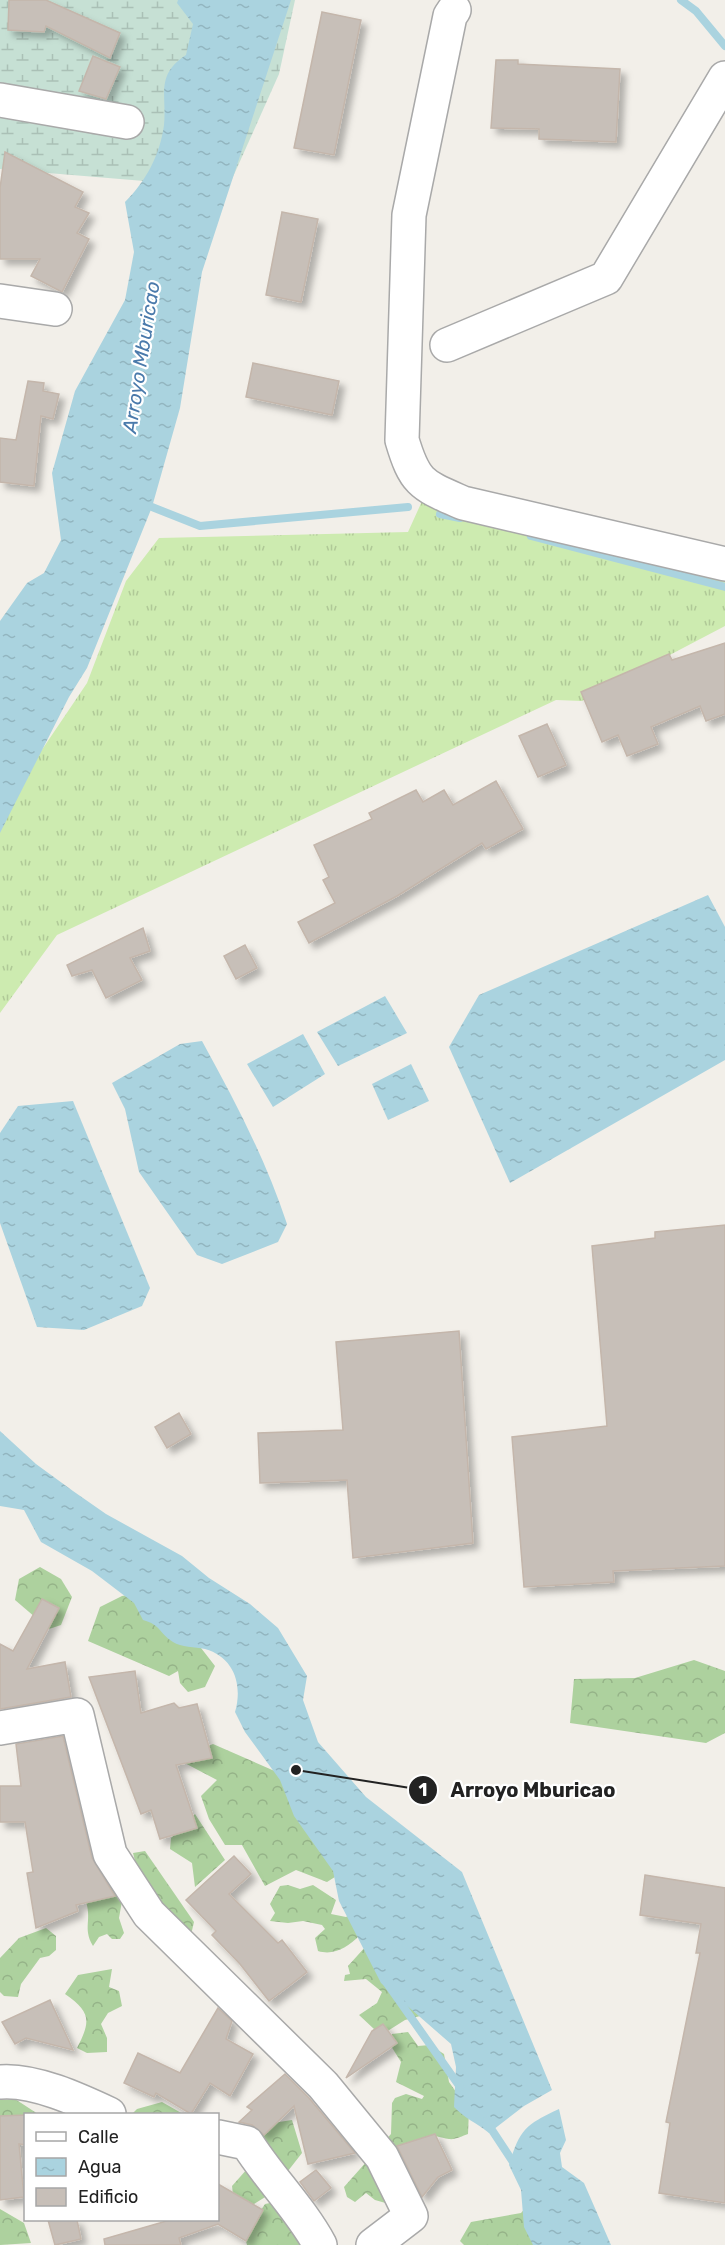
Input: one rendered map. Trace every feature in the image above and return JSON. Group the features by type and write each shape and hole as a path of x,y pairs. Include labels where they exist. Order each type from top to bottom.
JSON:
{"street":[{"path":"454,10 450,16 409,215 402,440 410,468 428,488 463,503 725,564"},
{"path":"447,345 606,278 725,78"},
{"path":"0,100 127,122"},
{"path":"0,301 55,309"},
{"path":"0,1728 77,1715 110,1854 149,1914 323,2085 382,2157 411,2216 374,2245"},
{"path":"0,2082 30,2086 72,2097 105,2113"},
{"path":"219,2137 247,2143 265,2172 293,2204 320,2245"}],"green space":[{"path":"0,0 295,0 279,74 228,188 0,169"},
{"path":"428,488 725,565 725,626 582,701 556,700 57,935 0,1013 0,812 87,683 126,581 159,538 408,532"},
{"path":"40,1567 61,1579 72,1597 61,1625 49,1629 15,1600 19,1579"},
{"path":"144,1592 177,1617 215,1666 205,1687 188,1692 180,1683 178,1671 169,1676 88,1641 100,1607 122,1596"},
{"path":"694,1660 725,1671 725,1733 706,1743 570,1723 574,1679 635,1678"},
{"path":"213,1744 286,1776 349,1868 327,1882 296,1870 265,1886 242,1845 225,1845 209,1819 201,1796 217,1780 177,1759"},
{"path":"195,1814 225,1860 195,1887 192,1863 170,1849 171,1838"},
{"path":"145,1851 194,1922 190,1939 143,1893 133,1853"},
{"path":"288,1885 300,1889 313,1885 336,1900 331,1914 346,1917 351,1914 359,1936 340,1950 318,1951 315,1938 325,1929 322,1925 303,1921 288,1923 270,1921 275,1913 270,1904 280,1886"},
{"path":"114,1886 122,1901 119,1918 124,1933 120,1939 112,1939 107,1934 99,1937 93,1946 88,1934 85,1899 96,1891"},
{"path":"46,1928 56,1936 56,1950 49,1956 40,1958 21,1984 18,1997 4,1996 0,1992 0,1958 19,1938"},
{"path":"376,1935 424,2015 405,2020 375,2039 369,2036 374,2029 359,2015 377,2003 382,1992 366,1979 344,1981 345,1975 350,1974 348,1966"},
{"path":"112,1969 109,1987 119,1991 122,2006 108,2013 101,2024 107,2038 107,2052 87,2053 77,2048 85,2031 84,2012 74,2000 65,1994 78,1975"},
{"path":"408,2032 418,2046 430,2045 444,2054 449,2082 469,2110 468,2134 451,2139 431,2136 426,2139 418,2151 390,2159 389,2204 375,2200 366,2193 355,2202 347,2197 344,2187 391,2134 392,2103 395,2098 406,2094 422,2099 424,2096 396,2082 401,2062 391,2046 392,2034"},
{"path":"15,2099 36,2113 24,2113 24,2143 0,2134 0,2100"},
{"path":"162,2102 181,2113 133,2113 137,2109"},
{"path":"292,2120 302,2153 270,2194 241,2212 235,2210 232,2186 263,2151 260,2127"},
{"path":"540,2191 566,2245 464,2245 460,2241 471,2222 521,2213"},
{"path":"275,2202 326,2245 247,2245 243,2230 253,2222 265,2204"},
{"path":"0,2209 24,2223 31,2243 0,2245"}],"water":[{"path":"178,0 291,0 202,272 180,408 152,507 87,668 69,697 0,833 0,621 27,583 44,573 61,540 52,473 75,391 125,300 134,252 125,202 146,176 159,147 164,125 166,78 176,63 186,55 193,24 177,3"},
{"path":"708,895 725,927 725,1060 510,1183 449,1047 479,995"},
{"path":"385,996 407,1033 338,1066 317,1032"},
{"path":"303,1034 325,1074 273,1107 247,1064"},
{"path":"202,1041 249,1131 270,1177 287,1224 278,1242 222,1264 197,1255 139,1172 125,1109 112,1083 180,1044"},
{"path":"411,1064 429,1101 388,1120 372,1084"},
{"path":"73,1101 150,1288 142,1306 84,1330 37,1327 0,1223 0,1133 18,1106"},
{"path":"0,1431 36,1464 73,1491 106,1514 182,1556 209,1578 250,1604 278,1628 307,1676 303,1700 318,1742 366,1797 462,1872 552,2090 524,2106 489,2133 454,2107 456,2067 451,2044 381,1983 339,1901 333,1871 294,1816 280,1780 245,1732 235,1712 237,1682 229,1665 215,1653 176,1644 168,1639 157,1627 143,1620 134,1603 92,1571 41,1542 24,1510 0,1506"},
{"path":"559,2109 566,2140 560,2153 562,2167 584,2183 611,2245 533,2245 524,2227 521,2190 509,2165 517,2143 525,2130 538,2119"}],"building":[{"path":"9,0 46,0 120,33 110,58 46,26 44,32 8,30"},
{"path":"322,12 361,20 334,155 294,148"},
{"path":"93,56 120,67 106,99 79,91"},
{"path":"496,60 518,60 518,64 620,69 616,142 539,139 539,129 491,128"},
{"path":"5,152 83,192 75,207 89,213 77,233 89,239 62,292 31,276 40,259 0,259 0,188"},
{"path":"282,212 318,219 301,302 266,295"},
{"path":"253,363 339,381 332,415 246,397"},
{"path":"28,381 44,383 43,391 59,394 53,419 41,416 34,486 0,482 0,438 16,440"},
{"path":"725,643 725,714 706,721 700,706 651,727 658,744 627,756 618,735 602,742 581,692 669,654 672,660"},
{"path":"547,724 566,765 538,777 519,736"},
{"path":"496,781 523,829 486,849 482,843 397,896 309,943 298,922 335,903 323,880 329,877 314,845 372,819 369,813 416,790 423,802 444,790 453,805"},
{"path":"143,928 150,951 130,958 142,980 106,998 92,970 72,976 67,965"},
{"path":"245,945 257,968 236,979 224,956"},
{"path":"725,1225 725,1566 613,1571 614,1582 524,1587 512,1437 607,1426 592,1246 655,1238 655,1232"},
{"path":"459,1331 473,1543 353,1558 347,1480 260,1483 258,1433 343,1430 336,1342"},
{"path":"179,1413 191,1434 167,1448 155,1427"},
{"path":"42,1599 59,1608 27,1669 65,1662 71,1697 0,1709 0,1644 13,1651"},
{"path":"135,1671 141,1713 174,1703 179,1708 197,1704 212,1758 176,1765 197,1828 160,1839 151,1810 141,1814 89,1677"},
{"path":"63,1736 92,1858 115,1896 76,1905 78,1911 36,1928 27,1873 33,1872 25,1822 0,1822 0,1786 21,1786 16,1744"},
{"path":"234,1856 251,1874 229,1894 278,1943 282,1940 307,1972 269,2001 240,1964 212,1935 216,1931 186,1900"},
{"path":"645,1875 725,1888 725,2203 659,2193 670,2123 666,2122 700,1953 696,1953 701,1924 640,1915"},
{"path":"50,2000 73,2050 26,2038 15,2044 2,2022"},
{"path":"218,2008 232,2021 226,2039 253,2054 230,2096 210,2083 192,2113 156,2093 154,2097 124,2083 138,2053 180,2073"},
{"path":"383,2024 397,2043 346,2078 372,2031"},
{"path":"285,2074 309,2098 355,2153 308,2164 294,2106 264,2135 252,2125 239,2122 252,2110 247,2107"},
{"path":"24,2115 24,2145 19,2144 24,2197 0,2200 0,2116"},
{"path":"435,2134 452,2170 438,2177 422,2197 397,2146"},
{"path":"316,2170 331,2188 314,2201 300,2182"},
{"path":"219,2185 263,2210 246,2241 218,2224 179,2238 181,2245 105,2245 104,2239 167,2221 219,2221"},
{"path":"48,2221 77,2221 81,2239 55,2245"}],"waterway":[{"path":"681,0 696,11 725,46"},
{"path":"152,507 200,526 408,507"},
{"path":"440,514 460,518"},
{"path":"531,536 725,587"},
{"name":"Arroyo Mburicao","path":"386,1982 460,2087"},
{"name":"Arroyo Mburicao","path":"486,2121 517,2168"}],"place":[{"name":"Arroyo Mburicao","path":"296,1770"}]}
